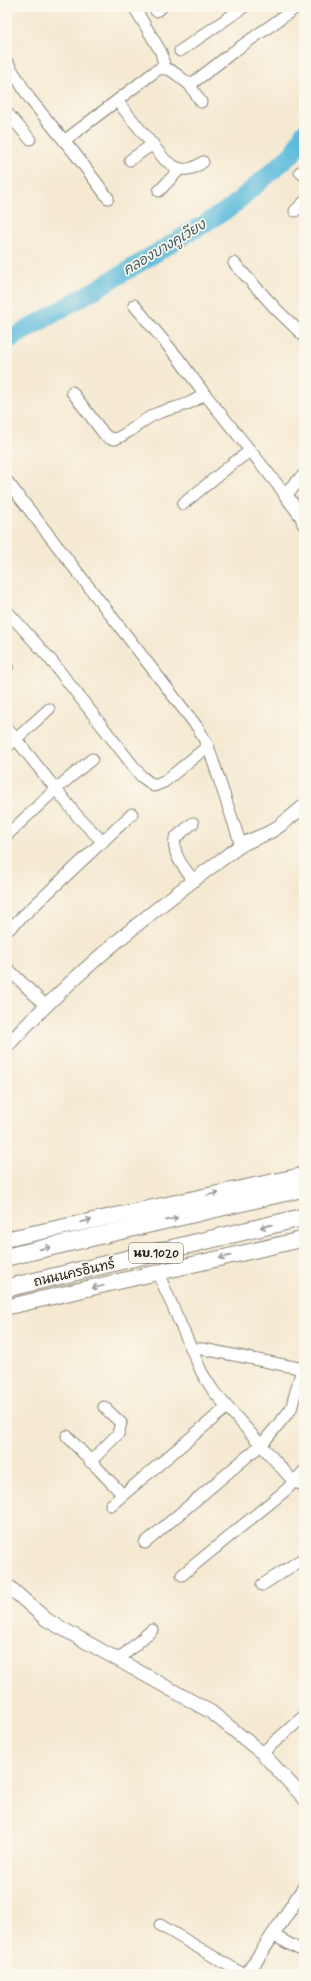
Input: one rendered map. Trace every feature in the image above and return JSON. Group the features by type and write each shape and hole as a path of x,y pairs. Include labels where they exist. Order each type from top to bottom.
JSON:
{"main road":[{"path":"7,1239 304,1175"},
{"name":"นบ.1020","path":"7,1257 304,1188"},
{"name":"ถนนนครอินทร์","path":"7,1288 304,1217"},
{"name":"ถนนนครอินทร์","path":"7,1307 304,1239"}],"street":[{"path":"134,7 161,52 166,69"},
{"path":"180,51 244,7"},
{"path":"189,84 297,7"},
{"path":"7,62 11,77 64,141 108,198"},
{"path":"64,141 158,70 166,69 175,73 189,84 201,102"},
{"path":"117,101 165,160 179,170"},
{"path":"7,113 30,139"},
{"path":"130,160 153,144"},
{"path":"159,191 179,170 192,168 203,162"},
{"path":"296,211 304,202"},
{"path":"234,263 276,310 304,336"},
{"path":"134,305 178,358 204,393 285,494 302,517 304,524"},
{"path":"72,392 104,434 109,438 115,439 142,421 158,413 184,405 204,393"},
{"path":"183,504 250,451"},
{"path":"285,494 304,476"},
{"path":"7,481 198,728 208,746 241,845"},
{"path":"7,611 50,659 141,776 154,786 164,782 208,746"},
{"path":"7,747 49,709"},
{"path":"7,728 78,818 102,842"},
{"path":"7,835 56,789 92,759"},
{"path":"7,1046 45,1005 98,956 241,845 270,832 304,806"},
{"path":"7,930 132,814"},
{"path":"193,823 175,838 174,847 176,856 194,881"},
{"path":"7,968 45,1005"},
{"path":"158,1273 202,1373 214,1392 299,1484"},
{"path":"145,1543 262,1444 291,1409 303,1369 203,1349 192,1349"},
{"path":"90,1462 118,1434 120,1428 121,1423 104,1407"},
{"path":"111,1505 122,1494 227,1407"},
{"path":"67,1436 90,1462 122,1494"},
{"path":"182,1575 286,1490 299,1484 304,1471"},
{"path":"262,1585 303,1561"},
{"path":"7,1585 47,1620 119,1659 211,1712 262,1753 304,1798"},
{"path":"119,1659 152,1630"},
{"path":"262,1753 304,1716"},
{"path":"247,1974 304,1888"},
{"path":"160,1925 243,1974"},
{"path":"273,1935 304,1952"}],"waterway":[{"name":"คลองบางคูเวียง","path":"7,341 230,208 293,153 304,132"}]}
